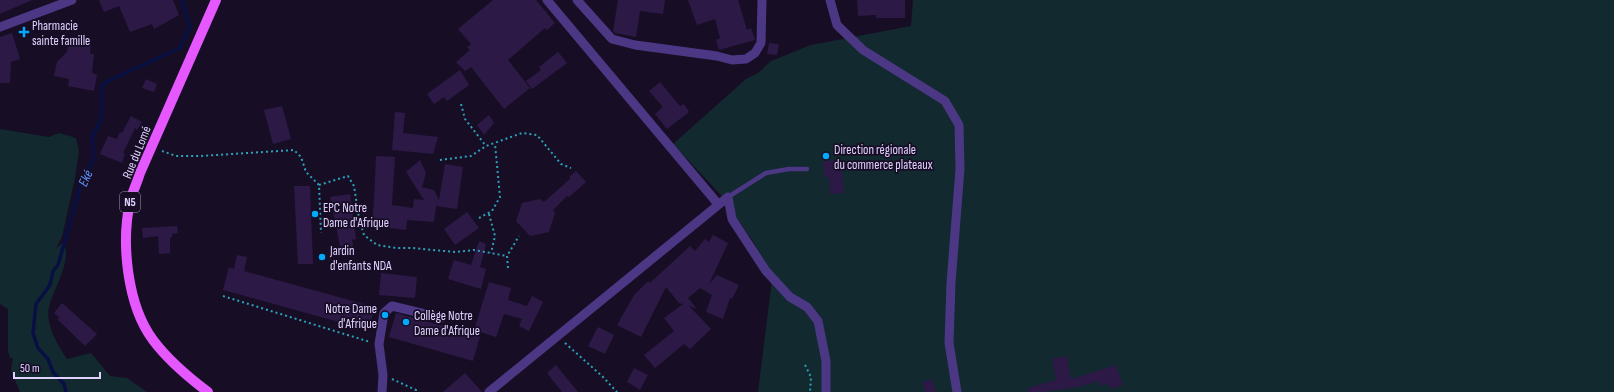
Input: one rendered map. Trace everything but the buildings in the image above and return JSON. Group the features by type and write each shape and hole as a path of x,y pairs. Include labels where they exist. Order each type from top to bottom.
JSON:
{"main road":[{"name":"Rue du Lomé","path":"208,392 170,359 152,339 134,302 126,249 130,202 140,173 216,0"}],"street":[{"path":"0,27 72,0"},
{"path":"546,0 718,204"},
{"path":"577,0 612,39 635,45 717,56 732,60 746,59 755,53 761,43 762,0"},
{"path":"830,0 837,25 863,50 945,101 959,125 960,169 951,283 949,343 957,392"},
{"path":"488,392 558,337 728,197 732,219 766,271 790,296 806,307 818,321 826,361 826,392"},
{"path":"382,392 383,375 379,344 384,312 392,306 442,318"}],"lane":[{"path":"728,197 766,174 788,169 807,169"}],"path":[{"path":"461,104 465,119 486,146"},
{"path":"440,160 471,156 486,146 522,133 537,135 561,164 571,168"},
{"path":"479,218 492,211 500,197 495,144"},
{"path":"151,147 176,156 201,156 294,150 301,157 306,172 319,185 321,233"},
{"path":"319,185 348,176 354,186 359,218 364,235 376,245 396,248 455,252 474,250 508,256"},
{"path":"489,213 495,236 491,253"},
{"path":"508,268 508,256 519,236"},
{"path":"224,296 379,344"},
{"path":"558,337 602,376 617,392"},
{"path":"805,365 811,377 810,392"},
{"path":"383,375 416,390 415,392"}],"green space":[{"path":"913,0 1614,0 1614,392 758,392 772,280 754,243 720,194 673,144 746,79 758,73 771,61 811,45 911,26"},
{"path":"0,129 49,137 59,133 76,138 79,151 75,178 62,237 56,248 63,243 66,249 66,257 49,307 49,320 56,341 67,359 91,353 110,376 127,378 147,392 20,392 11,370 13,358 10,358 8,350 8,309 0,304"}],"waterway":[{"name":"Eké","path":"66,392 64,384 53,372 48,359 38,348 33,333 36,304 50,285 53,271 58,265 82,180 93,159 92,136 101,121 102,86 106,82 180,48 190,26 182,0"}],"place":[{"name":"Pharmacie sainte famille","path":"24,32"},
{"name":"Direction régionale du commerce plateaux","path":"826,156"},
{"name":"EPC Notre Dame d'Afrique","path":"315,214"},
{"name":"Jardin d'enfants NDA","path":"322,257"},
{"name":"Notre Dame d'Afrique","path":"385,315"},
{"name":"Collège Notre Dame d'Afrique","path":"406,322"}]}
